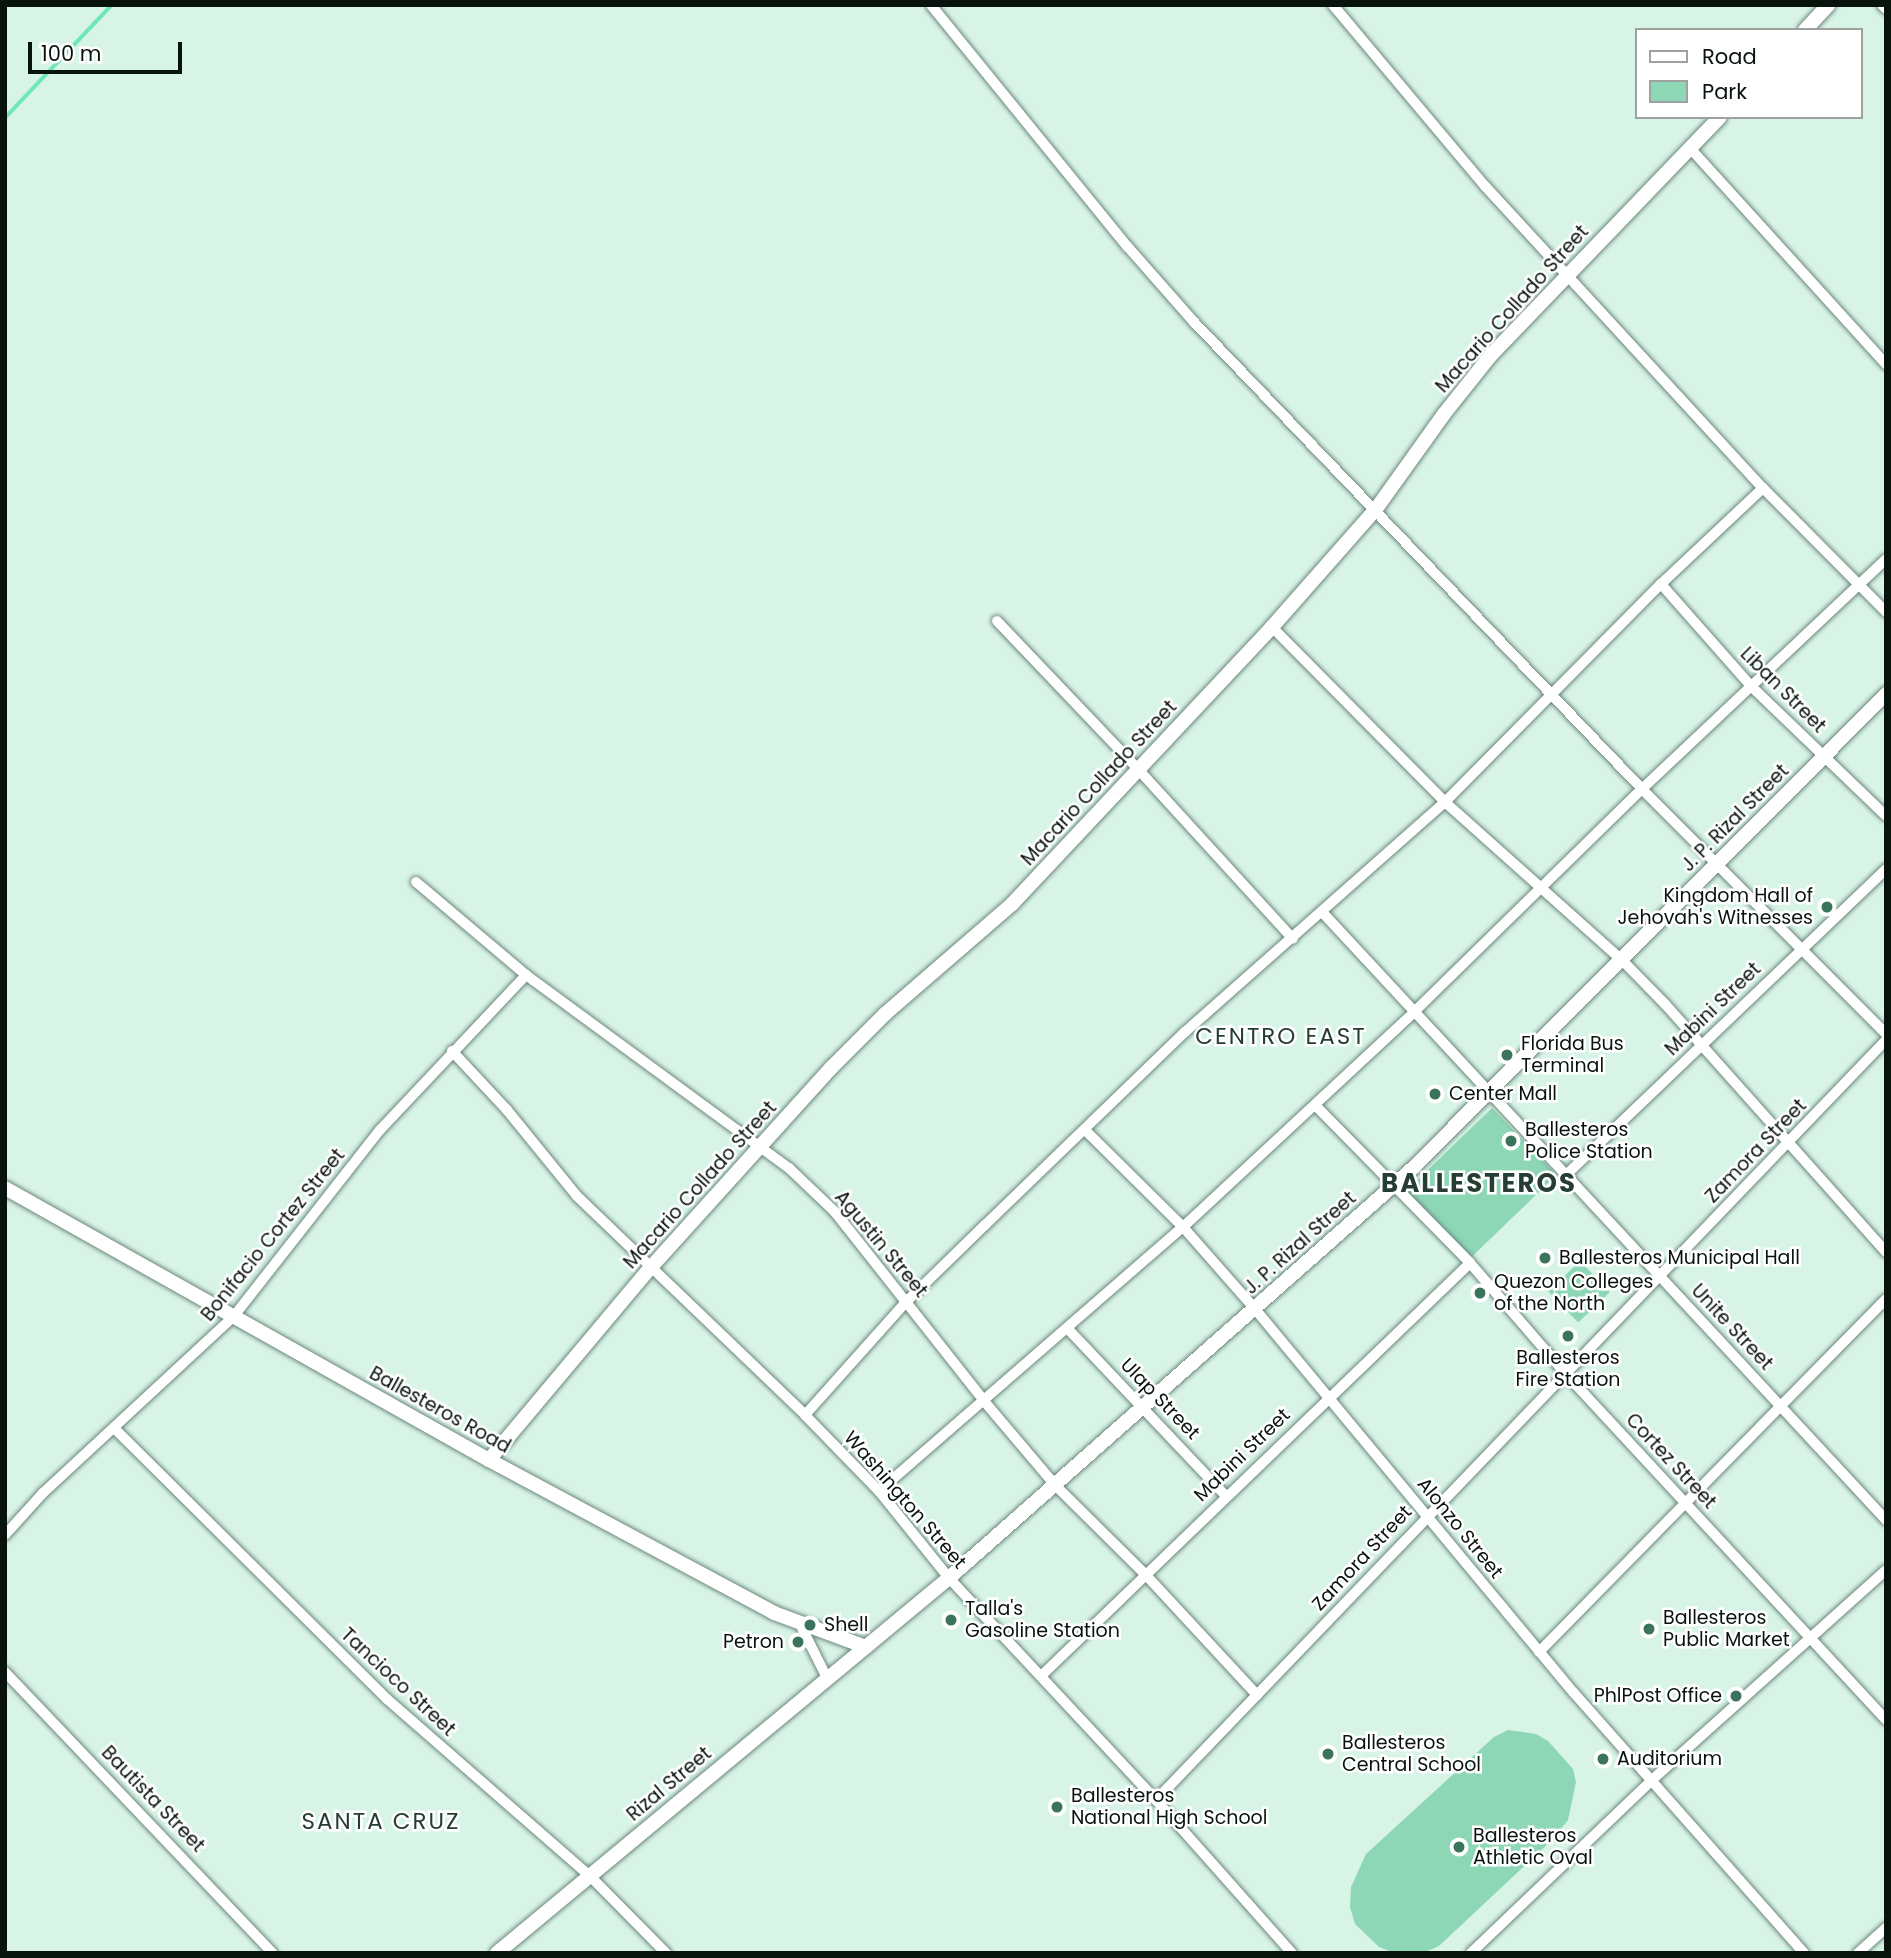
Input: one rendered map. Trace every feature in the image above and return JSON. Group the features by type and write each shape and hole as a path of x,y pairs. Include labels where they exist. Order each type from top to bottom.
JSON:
{"main road":[{"path":"1807,28 1828,5"},
{"name":"Macario Collado Street","path":"489,1460 652,1266 853,1044 1012,904 1272,627 1376,509 1491,355 1718,119"},
{"name":"J. P. Rizal Street","path":"866,1647 949,1578 1393,1186 1886,694"},
{"name":"Ballesteros Road","path":"5,1188 489,1460 800,1625 866,1647"},
{"name":"Rizal Street","path":"497,1953 866,1647"}],"street":[{"path":"931,5 1186,312 1642,789 1886,1037"},
{"path":"1333,5 1485,186 1763,488 1886,612"},
{"path":"1690,148 1886,364"},
{"path":"805,1415 907,1301 1185,1032 1323,914 1445,802 1553,696 1661,584 1763,488"},
{"path":"879,1491 1068,1329 1315,1105 1415,1012 1642,789 1886,559"},
{"name":"Liban Street","path":"1661,584 1751,686 1886,816"},
{"path":"997,621 1137,768 1293,939"},
{"path":"1272,627 1445,802 1622,960 1886,1252"},
{"name":"Mabini Street","path":"1566,1175 1800,948 1886,869"},
{"name":"Agustin Street","path":"416,883 526,975 759,1149 789,1168 835,1212 984,1401 1055,1485 1145,1574 1257,1695"},
{"name":"Unite Street","path":"1323,914 1886,1520"},
{"name":"Bonifacio Cortez Street","path":"5,1535 43,1493 234,1316 380,1130 526,975"},
{"name":"Zamora Street","path":"1156,1800 1564,1372 1787,1144 1886,1037"},
{"name":"Washington Street","path":"452,1051 508,1110 577,1196 805,1415 879,1491 949,1578 1156,1800 1292,1953"},
{"name":"Cortez Street","path":"1315,1105 1470,1262 1564,1372 1886,1720"},
{"name":"Alonzo Street","path":"1085,1130 1183,1227 1255,1309 1330,1395 1539,1652 1804,1953"},
{"name":"Mabini Street","path":"1041,1675 1470,1262"},
{"path":"1539,1652 1688,1504 1886,1299"},
{"name":"Ulap Street","path":"1068,1329 1145,1406 1226,1496"},
{"name":"Tancioco Street","path":"114,1428 387,1699 589,1875 666,1953"},
{"path":"1471,1953 1652,1780 1886,1570"},
{"path":"800,1625 827,1678"},
{"name":"Bautista Street","path":"5,1672 159,1830 273,1953"},
{"path":"1858,1953 1886,1928"}],"green space":[{"path":"1492,1108 1557,1175 1470,1258 1406,1191"},
{"path":"1580,1261 1610,1292 1578,1322 1548,1292"},
{"name":"Ballesteros Athletic Oval","path":"1508,1730 1536,1734 1548,1741 1573,1769 1576,1782 1568,1820 1552,1840 1439,1946 1423,1953 1395,1953 1379,1947 1355,1924 1350,1907 1351,1887 1366,1854 1494,1737"}],"waterway":[{"path":"5,118 112,5"}],"place":[{"name":"Kingdom Hall of Jehovah's Witnesses","path":"1827,907"},
{"name":"Florida Bus Terminal","path":"1507,1055"},
{"name":"Center Mall","path":"1435,1094"},
{"name":"Ballesteros Police Station","path":"1511,1141"},
{"name":"Ballesteros Municipal Hall","path":"1545,1258"},
{"name":"Quezon Colleges of the North","path":"1480,1293"},
{"name":"Ballesteros Fire Station","path":"1568,1336"},
{"name":"Talla's Gasoline Station","path":"951,1620"},
{"name":"Shell","path":"810,1625"},
{"name":"Ballesteros Public Market","path":"1649,1629"},
{"name":"Petron","path":"798,1642"},
{"name":"PhlPost Office","path":"1736,1696"},
{"name":"Ballesteros Central School","path":"1328,1754"},
{"name":"Auditorium","path":"1603,1759"},
{"name":"Ballesteros National High School","path":"1057,1807"},
{"name":"Ballesteros Athletic Oval","path":"1459,1847"}],"district":[{"name":"CENTRO EAST","path":"1281,1036"},
{"name":"BALLESTEROS","path":"1479,1184"},
{"name":"SANTA CRUZ","path":"381,1821"}]}
